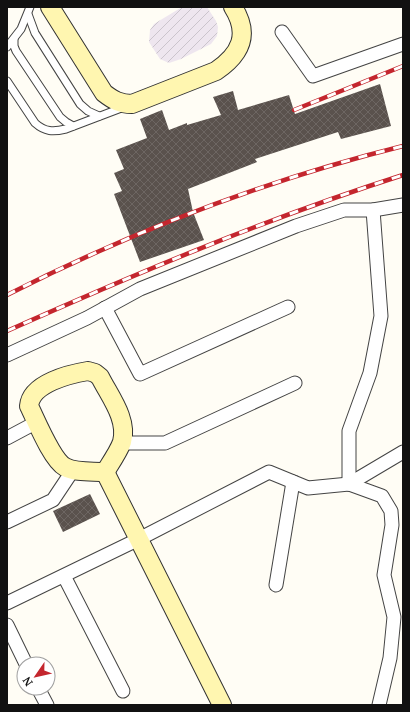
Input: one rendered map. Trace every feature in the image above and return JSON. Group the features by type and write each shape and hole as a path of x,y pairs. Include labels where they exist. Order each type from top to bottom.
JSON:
{"street":[{"path":"50,7 104,93 113,100 123,104 132,104 216,71 228,62 235,54 241,42 242,30 240,17 233,7"},
{"path":"282,32 313,76 403,44"},
{"path":"7,355 105,308 140,289 296,226 344,210 373,210 403,206"},
{"path":"349,484 349,432 370,372 381,316 373,210"},
{"path":"105,308 140,374 288,307"},
{"path":"88,371 95,373 100,377 121,416 123,426 122,443 105,472 73,470 64,467 56,460 28,406 29,400 37,391 69,374 88,371"},
{"path":"122,443 165,443 295,383"},
{"path":"7,438 37,422"},
{"path":"7,603 139,540 269,472 308,488 349,484 403,452"},
{"path":"7,522 53,500 73,470"},
{"path":"105,472 222,705"},
{"path":"276,585 293,482"},
{"path":"349,484 382,496 392,511 392,525 384,575 399,616 398,632 379,705"},
{"path":"64,576 123,691"},
{"path":"7,625 22,656"},
{"path":"42,696 47,705"}],"lane":[{"path":"29,10 35,33 80,104 100,116"},
{"path":"7,47 21,29 29,10"},
{"path":"14,39 14,46 23,62 60,116 73,126"},
{"path":"7,81 35,123 40,128 48,132 73,126 132,104"}],"shaded area":[{"path":"182,7 207,7 216,21 218,27 217,36 211,44 181,59 169,63 160,59 149,42 150,30 154,24"}],"building":[{"path":"380,84 391,126 341,139 338,132 255,159 257,162 188,189 193,212 204,240 140,262 114,194 122,191 114,173 124,169 116,150 147,138 140,119 162,110 169,130 187,123 187,125 221,115 213,97 233,91 238,110 289,95 295,114"},
{"path":"90,494 100,514 63,532 53,511"}],"railway":[{"path":"294,110 403,66"},
{"path":"7,295 103,250 201,209 301,175 403,146"},
{"path":"7,331 203,247 302,209 403,175"}]}
